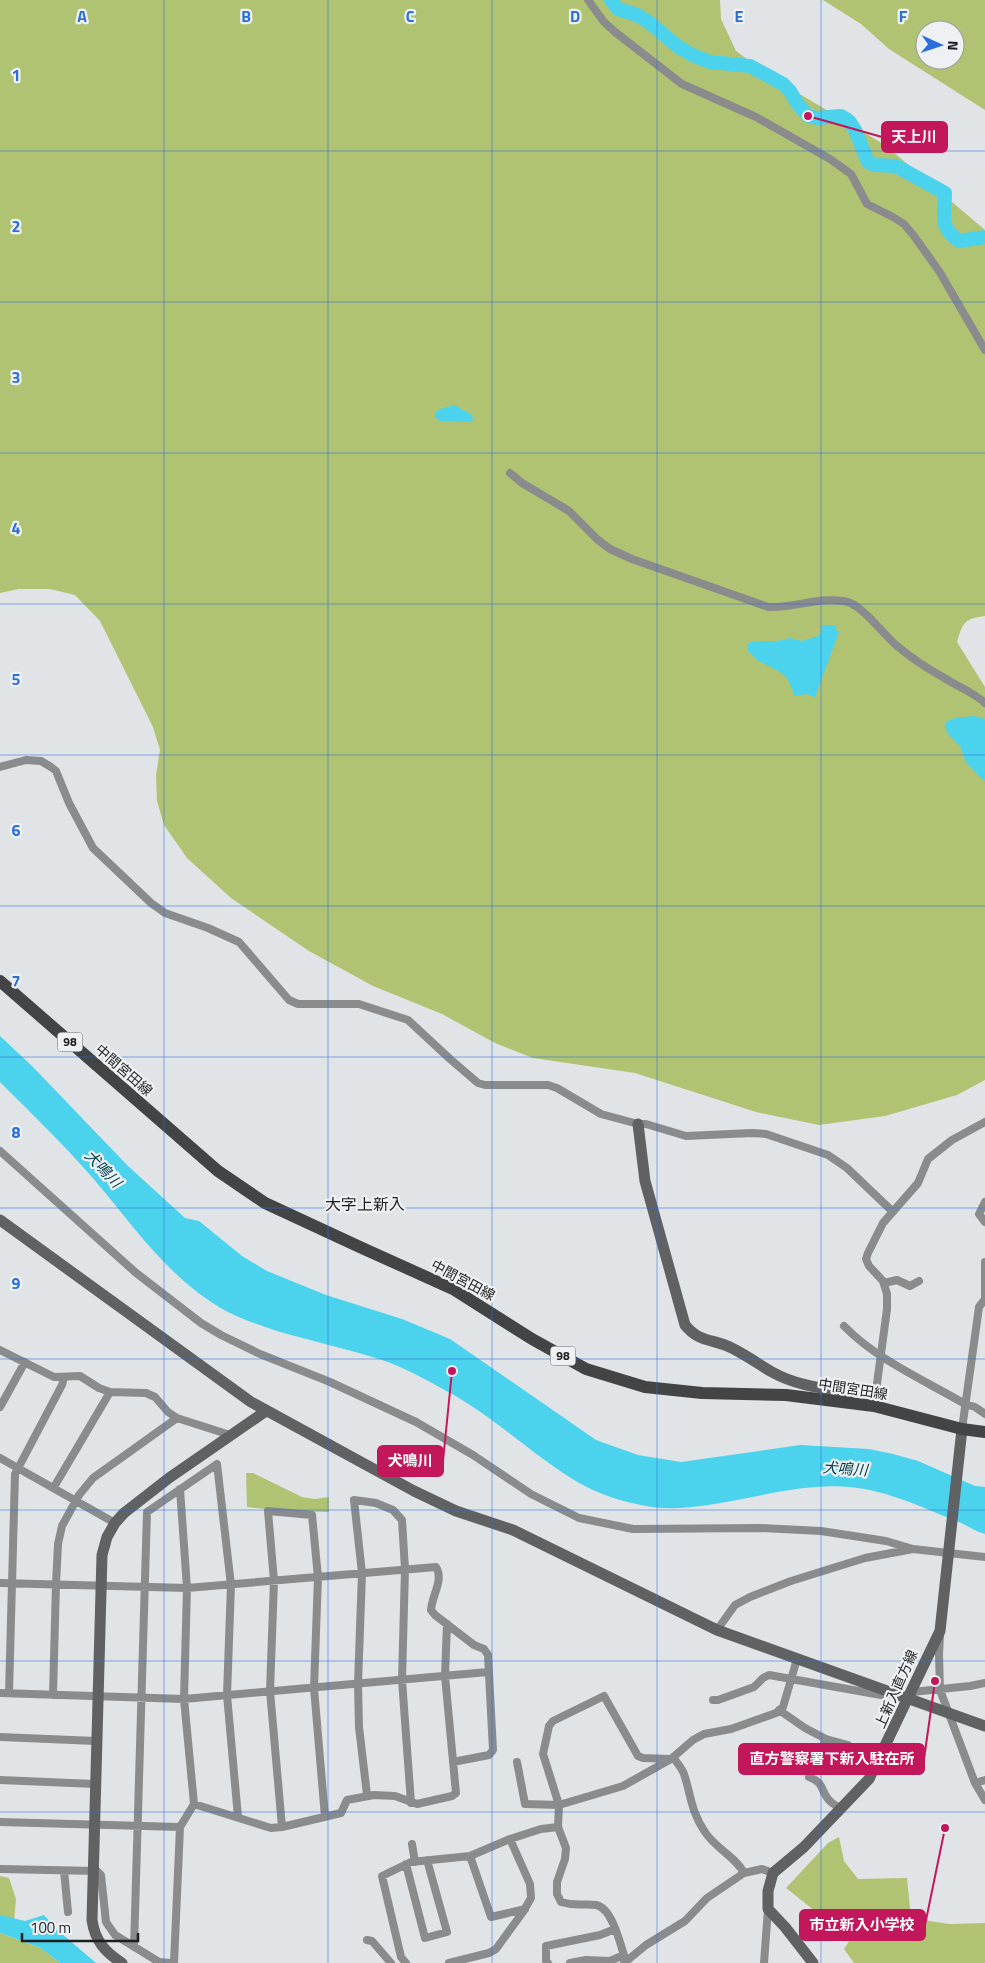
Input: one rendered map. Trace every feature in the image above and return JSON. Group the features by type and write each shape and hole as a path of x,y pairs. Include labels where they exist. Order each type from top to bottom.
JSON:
{"main road":[{"name":"中間宮田線","path":"0,981 218,1171 258,1198 453,1289 532,1339 586,1369 645,1387 702,1393 771,1393 848,1402 874,1406 961,1435 985,1432"}],"street":[{"path":"588,0 610,27 682,84 756,116 830,159 851,174 867,204 894,217 904,224 914,236 939,271 985,350"},
{"path":"510,473 522,483 569,511 598,540 610,549 632,559 768,608 782,608 820,600 845,601 856,605 902,651 985,703"},
{"path":"0,767 26,760 41,761 51,766 56,771 69,804 93,848 151,903 165,913 208,928 239,942 289,1000 298,1004 359,1004 395,1014 408,1020 450,1060 478,1083 485,1085 548,1085 557,1088 601,1114 638,1124 646,1124 686,1136 766,1134 828,1154 847,1168 892,1212"},
{"path":"874,1406 888,1309 884,1283 869,1266 866,1259 868,1253 883,1223 918,1182 928,1158 952,1140 985,1122"},
{"path":"638,1124 645,1181 685,1325 692,1334 704,1340 725,1345 785,1378 813,1387 846,1392 848,1402"},
{"path":"0,1151 136,1272 201,1323 221,1336 330,1382 416,1422 473,1455 531,1494 579,1518 633,1528 760,1528 821,1531 886,1541 913,1549"},
{"path":"985,1202 979,1214 985,1222"},
{"path":"0,1220 266,1411 427,1498 456,1511 513,1530 717,1630 889,1692 911,1695 985,1726"},
{"path":"961,1435 979,1307 985,1299 985,1262"},
{"path":"884,1283 897,1280 910,1286 919,1281"},
{"path":"844,1326 854,1336 923,1381 985,1414"},
{"path":"0,1350 54,1377 80,1376 99,1388 110,1392 146,1392 155,1397 168,1412 177,1418 230,1435"},
{"path":"0,1407 25,1362"},
{"path":"9,1694 15,1474 64,1378"},
{"path":"54,1487 110,1392"},
{"path":"122,1963 104,1950 93,1929 92,1871 102,1555 107,1537 124,1512 169,1478 266,1411"},
{"path":"53,1695 58,1544 62,1526 76,1500 94,1478 177,1418"},
{"name":"上新入直方線","path":"774,1873 804,1847 869,1779 911,1695 923,1664 940,1631 961,1435"},
{"path":"0,1458 115,1523"},
{"path":"134,1947 147,1512 218,1464 231,1585 227,1695 238,1817"},
{"path":"174,1963 180,1827 194,1804 184,1699 188,1588 180,1488"},
{"path":"367,1795 359,1727 358,1684 362,1573 354,1500 376,1503 393,1510 402,1520 405,1569 402,1680 411,1803"},
{"path":"282,1827 270,1692 274,1581 268,1511 312,1515 318,1577 314,1688 325,1817"},
{"path":"717,1630 735,1606 750,1596 865,1558 913,1549 950,1550 985,1556"},
{"path":"0,1583 188,1588 436,1567 439,1572 438,1583 431,1610 474,1645 484,1649 488,1655 493,1750 489,1755 453,1762"},
{"path":"194,1804 271,1828 341,1813 347,1800 367,1795 395,1796 417,1804 452,1796 456,1792 445,1676 447,1624"},
{"path":"940,1631 940,1690 975,1784 985,1800"},
{"path":"517,1762 526,1804 559,1805 623,1786 672,1759 704,1734 739,1727 780,1710 786,1699 797,1659"},
{"path":"0,1694 184,1699 488,1672"},
{"path":"713,1700 718,1700 754,1687 769,1675 881,1694 889,1692"},
{"path":"911,1695 985,1683"},
{"path":"625,1960 615,1929 606,1910 597,1906 572,1906 561,1902 557,1894 557,1882 565,1859 566,1848 558,1827 559,1805 543,1754 549,1726 553,1721 604,1696 638,1756 672,1759 684,1772 694,1814 705,1833 719,1849 741,1866 744,1873"},
{"path":"780,1710 805,1728 826,1739 848,1745"},
{"path":"0,1737 96,1741"},
{"path":"826,1739 809,1777 822,1785 830,1802 842,1809"},
{"path":"0,1780 95,1784"},
{"path":"975,1784 985,1780"},
{"path":"0,1822 180,1827"},
{"path":"406,1963 401,1957 382,1876 406,1864 470,1856 510,1839 541,1829 558,1827"},
{"path":"449,1963 489,1953 496,1949 531,1898 530,1884 510,1839"},
{"path":"412,1844 415,1862"},
{"path":"470,1856 491,1916 525,1909"},
{"path":"406,1864 425,1938 447,1932 428,1860"},
{"path":"0,1869 97,1872 101,1875 106,1922 115,1935 159,1962 170,1963"},
{"path":"570,1963 586,1960 625,1960 685,1921 707,1898 744,1873 762,1870 774,1873 768,1890 764,1963"},
{"path":"64,1871 68,1912"},
{"path":"768,1909 786,1927 813,1963"},
{"path":"548,1963 546,1961 546,1946 600,1935 615,1929"},
{"path":"367,1940 372,1940 391,1963"}],"green space":[{"path":"0,0 720,0 721,19 736,51 773,78 885,145 985,230 985,616 968,620 961,630 957,642 985,687 985,1080 957,1095 885,1116 819,1125 756,1112 635,1073 533,1058 495,1043 442,1014 373,986 309,951 231,898 187,858 164,825 157,801 156,775 160,750 153,727 100,621 75,595 50,589 19,589 0,593"},
{"path":"823,0 985,0 985,110 922,70 965,70 965,20 915,20 915,66 889,49 861,24"},
{"path":"246,1473 253,1473 302,1497 315,1499 329,1497 329,1512 282,1511 247,1507"},
{"path":"839,1837 844,1861 858,1879 907,1878 911,1918 949,1924 985,1923 985,1963 854,1963 844,1949 858,1928 845,1916 825,1919 786,1888 828,1843"},
{"path":"0,1876 9,1878 16,1899 14,1922 0,1915"},
{"path":"0,1933 41,1948 60,1963 0,1963"}],"water":[{"path":"454,405 472,415 473,420 471,422 440,421 435,417 435,413 440,409"},
{"path":"822,625 836,625 836,630 839,632 815,697 806,694 795,696 787,678 780,672 757,660 747,650 747,645 751,642 777,641 790,638 802,641 818,636"},
{"path":"974,716 985,719 985,782 966,762 960,746 948,734 945,726 946,722 955,718"},
{"path":"0,1036 33,1067 128,1166 185,1218 199,1221 242,1256 267,1271 326,1295 402,1319 450,1339 596,1440 638,1455 681,1462 800,1445 869,1449 893,1454 918,1461 975,1486 985,1487 985,1534 906,1501 879,1492 850,1487 832,1486 797,1489 685,1508 654,1507 621,1500 596,1492 564,1474 471,1405 410,1371 369,1356 277,1331 226,1311 199,1294 165,1264 92,1177 0,1082"},
{"path":"0,1915 25,1921 44,1915 55,1928 96,1963 60,1963 41,1948 0,1933"}],"waterway":[{"path":"611,0 618,9 637,15 650,23 677,46 692,55 710,62 750,66 783,84 808,116 817,118 841,116 849,121 855,130 868,162 874,165 896,166 945,193 944,220 952,236 959,241 985,237"}],"place":[{"name":"天上川","path":"808,116"},
{"name":"犬鳴川","path":"452,1371"},
{"name":"直方警察署下新入駐在所","path":"935,1681"},
{"name":"市立新入小学校","path":"945,1828"}],"district":[{"name":"大字上新入","path":"365,1204"}]}
